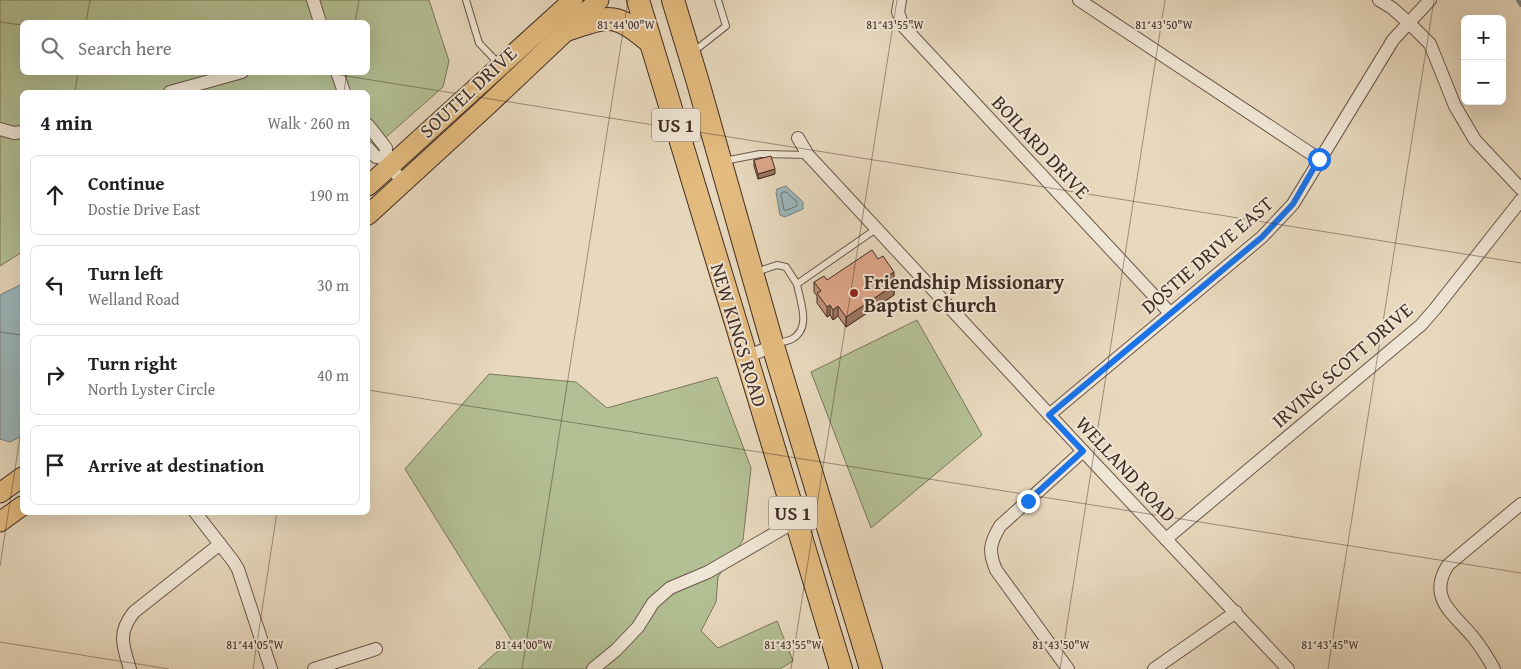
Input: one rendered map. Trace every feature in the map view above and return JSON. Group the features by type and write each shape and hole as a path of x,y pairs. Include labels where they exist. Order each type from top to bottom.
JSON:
{"highway":[{"name":"NEW KINGS ROAD","path":"638,0 841,669"},
{"name":"NEW KINGS ROAD","path":"673,0 773,346 871,669"},
{"path":"566,30 603,18 618,20 637,30 650,42"}],"main road":[{"name":"SOUTEL DRIVE","path":"370,184 389,161 500,66 573,0"},
{"name":"SOUTEL DRIVE","path":"370,213 599,0"},
{"path":"0,493 20,478"},
{"path":"0,522 20,507"}],"street":[{"path":"313,0 319,20"},
{"name":"BOILARD DRIVE","path":"900,0 898,12 903,26 1170,313"},
{"path":"1079,0 1319,159"},
{"path":"1379,0 1392,8 1430,44 1455,106 1475,140 1521,189"},
{"name":"DOSTIE DRIVE EAST","path":"1049,415 1262,237 1293,204 1393,40 1430,0"},
{"path":"177,90 231,75"},
{"path":"338,75 343,90"},
{"path":"370,128 386,148 389,161 403,184"},
{"path":"0,129 14,133 20,132"},
{"name":"WELLAND ROAD","path":"798,138 808,155 1288,669"},
{"path":"370,150 376,157 389,161"},
{"name":"IRVING SCOTT DRIVE","path":"1166,539 1420,325 1435,309 1521,200"},
{"path":"746,357 773,346"},
{"path":"1068,669 996,570 990,549 993,538 1000,526 1083,451"},
{"path":"1494,669 1474,638 1443,603 1439,592 1440,581 1448,565 1521,504"},
{"path":"197,515 238,569 271,669"},
{"path":"593,669 616,650 638,627 653,603 670,588 717,568 796,521"},
{"path":"130,669 123,644 124,626 134,612 220,544"},
{"path":"1154,669 1236,612"},
{"path":"314,669 376,649"}],"lane":[{"path":"466,0 479,43 500,66"},
{"path":"690,54 726,26 718,0"},
{"path":"720,162 760,154 808,155"},
{"path":"797,284 876,228"},
{"path":"752,273 777,265 786,267 797,284 804,321 801,332 793,338 773,346"}],"green space":[{"path":"0,0 429,0 449,61 443,87 370,151 370,90 20,90 20,253 0,266"},
{"path":"917,320 982,435 871,528 811,372"},
{"path":"489,374 576,382 607,408 717,377 751,468 743,540 718,577 716,602 701,631 718,648 777,621 793,661 780,669 478,669 511,639 405,469"}],"water":[{"path":"786,186 803,202 803,209 785,217 780,215 776,192 777,189"},
{"path":"20,285 20,437 10,442 0,439 0,295"}],"building":[{"path":"771,156 775,169 758,174 754,160"},
{"name":"Friendship Missionary Baptist Church","path":"872,250 878,259 883,256 894,272 888,276 894,285 846,317 838,306 833,310 830,305 827,307 817,293 821,291 814,282 824,276 827,280"}],"waterway":[{"path":"1518,0 1521,5"}],"place":[{"name":"Friendship Missionary Baptist Church","path":"854,293"}],"route":[{"path":"1028,501 1083,451 1049,415 1262,237 1293,204 1319,159"}]}
